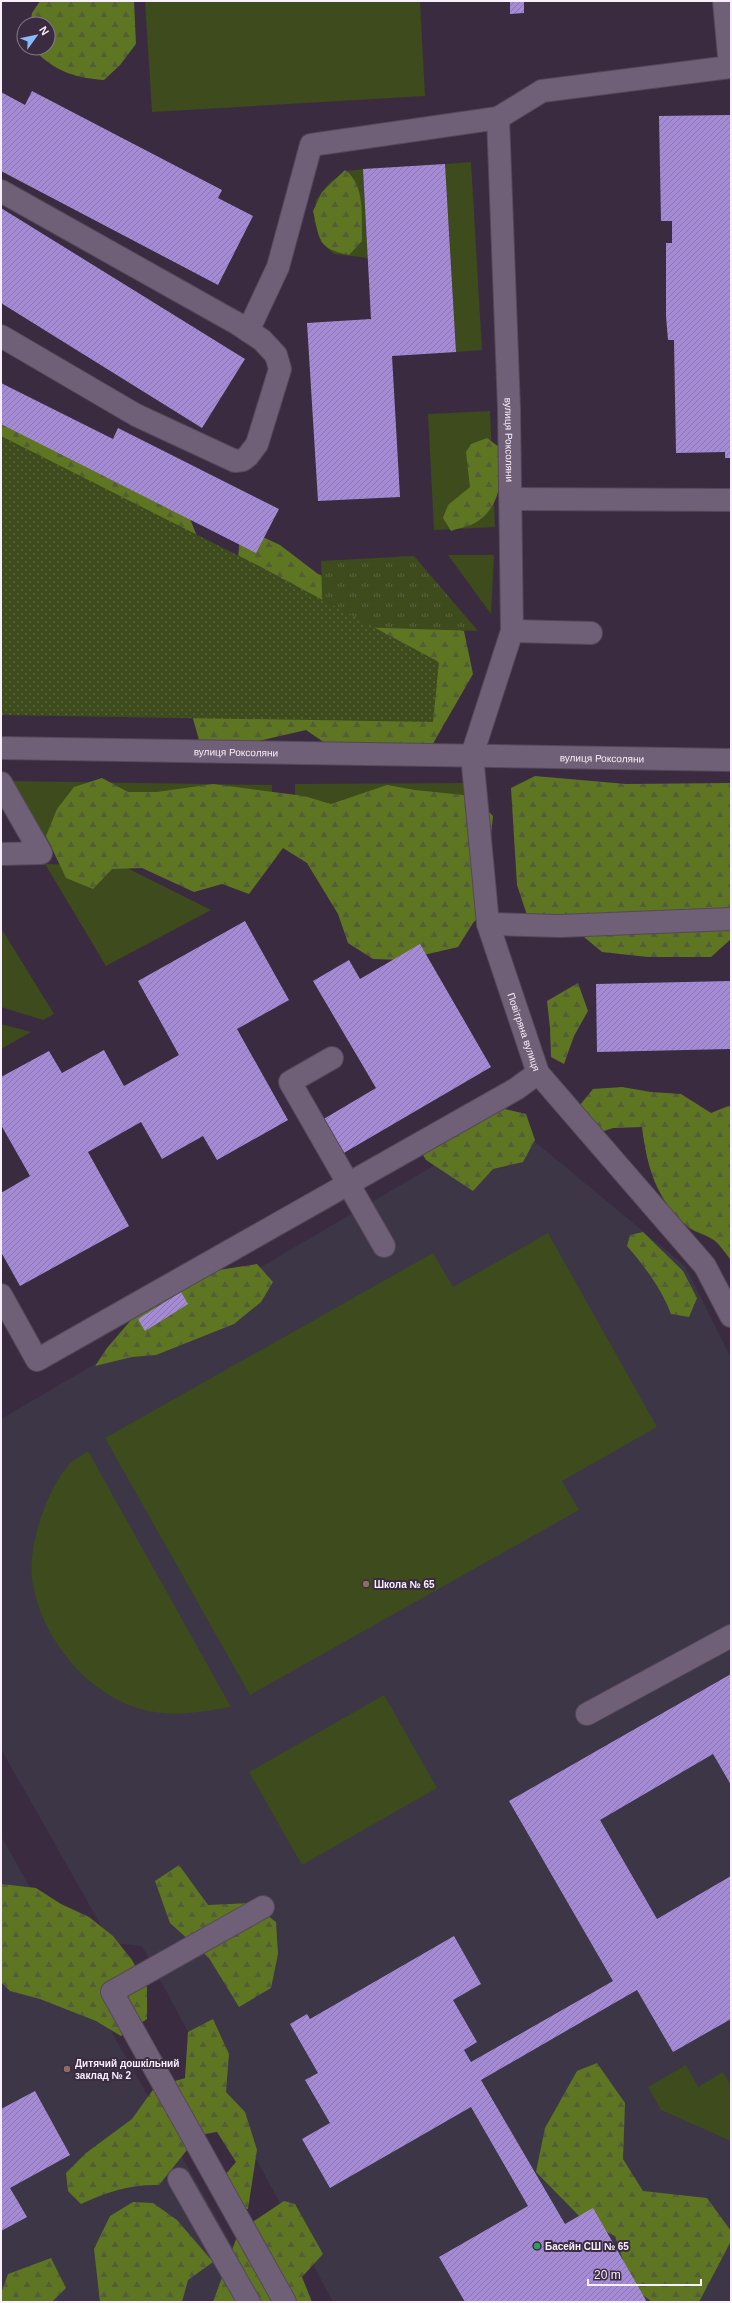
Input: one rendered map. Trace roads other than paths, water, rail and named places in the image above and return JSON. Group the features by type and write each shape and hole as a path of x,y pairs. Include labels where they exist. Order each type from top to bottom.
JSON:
{"street":[{"path":"248,331 278,267 311,145 498,118 542,91 730,68 724,1"},
{"name":"вулиця Роксоляни","path":"472,755 512,631 511,499 498,118"},
{"path":"1,191 201,302 248,331 262,340 276,355 280,368 257,444 243,460 235,461 136,415 1,336"},
{"path":"511,499 731,500"},
{"path":"512,631 591,633"},
{"name":"вулиця Роксоляни","path":"1,748 731,760"},
{"name":"Повітряна вулиця","path":"472,755 488,924 538,1073 705,1266 731,1316"},
{"path":"1,783 41,853 1,854"},
{"path":"488,924 560,926 731,919"},
{"path":"332,1058 290,1082 384,1246"},
{"path":"1,1296 37,1360 516,1090 538,1073"},
{"path":"587,1714 731,1636"},
{"path":"263,1907 112,1992 285,2302"},
{"path":"179,2178 249,2302"}],"place":[{"name":"Школа № 65","path":"366,1584"},
{"name":"Дитячий дошкільний заклад № 2","path":"67,2069"},
{"name":"Басейн СШ № 65","path":"537,2246"}]}
